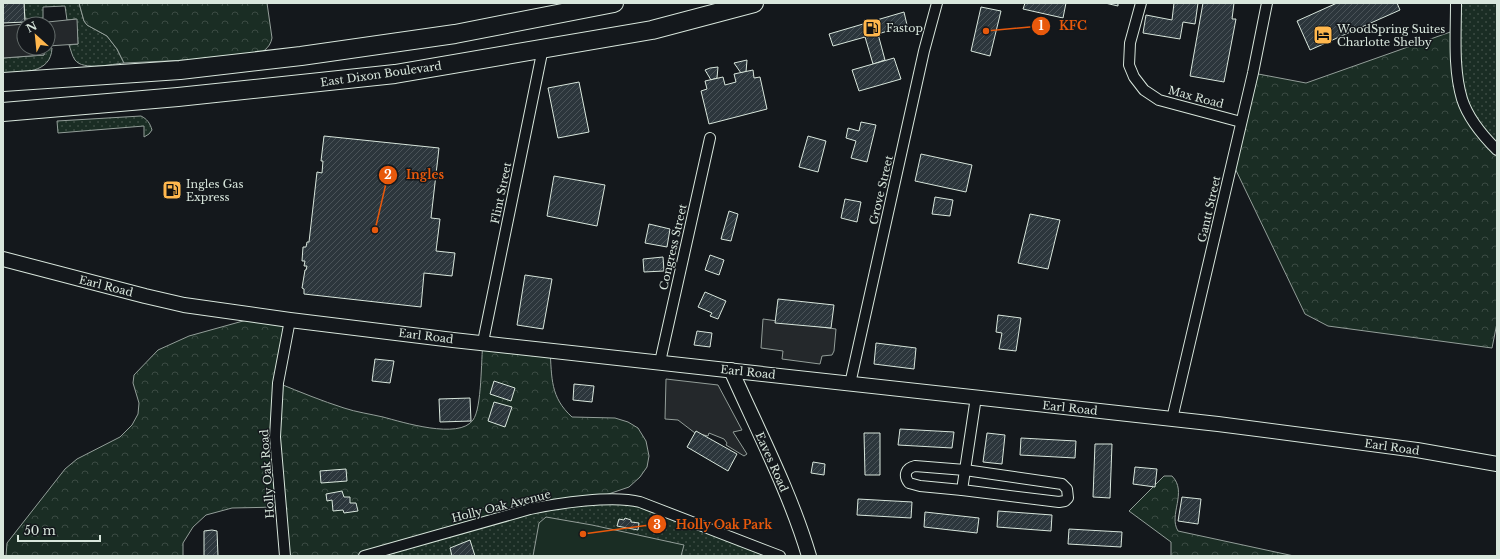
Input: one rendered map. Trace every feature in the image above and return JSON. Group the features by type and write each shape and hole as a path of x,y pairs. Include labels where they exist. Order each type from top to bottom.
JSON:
{"highway":[{"path":"560,14 596,3"},
{"path":"3,82 180,70 301,56 455,34 614,3"},
{"name":"East Dixon Boulevard","path":"3,112 172,98 387,75 652,30 754,3"}],"main road":[{"name":"Earl Road","path":"3,259 184,305 290,320 1172,419 1417,450 1497,464"},
{"name":"Eaves Road","path":"731,370 788,496 801,531 808,556"}],"street":[{"name":"Grove Street","path":"850,384 924,51 937,3"},
{"name":"Max Road","path":"1141,3 1130,43 1129,65 1134,77 1144,90 1159,100 1241,122"},
{"name":"Gantt Street","path":"1172,419 1267,3"},
{"path":"1456,3 1457,78 1462,100 1481,133 1497,150"},
{"name":"Flint Street","path":"482,342 543,48"},
{"name":"Congress Street","path":"660,362 710,138"},
{"name":"Holly Oak Road","path":"285,556 275,437 278,383 290,320"},
{"path":"962,490 976,397"},
{"path":"916,466 965,470 1062,484 1067,490 1068,498 1065,501 1059,502 962,490 912,484 907,480 906,473 909,468 916,466"},
{"name":"Holly Oak Avenue","path":"364,556 552,504 619,500 640,502 780,556"}],"green space":[{"path":"24,3 79,3 84,21 87,25 107,36 117,49 124,63 91,66 84,65 75,60 69,45 78,44 76,19 67,20 65,6 43,7 43,16 25,16"},
{"path":"79,3 267,3 272,38 267,48 252,57 124,63 117,49 107,36 87,25 84,21"},
{"path":"1456,3 1497,3 1497,150 1463,100"},
{"path":"1456,30 1462,99 1497,150 1497,323 1492,348 1328,326 1305,314 1232,162 1253,73 1306,83"},
{"path":"50,56 47,63 27,72 3,73 3,58"},
{"path":"141,116 145,118 152,130 144,137 144,126 58,133 57,121"},
{"path":"261,316 290,320 278,383 349,409 430,428 456,429 466,426 473,420 476,414 480,395 483,342 550,350 552,378 556,394 565,410 572,417 615,418 628,422 638,428 646,441 649,456 647,467 640,477 629,487 588,501 552,504 364,556 285,556 281,507 232,508 206,515 193,527 183,543 183,556 6,556 7,543 65,469 77,459 120,437 132,425 138,414 139,403 133,383 134,375 158,350 189,336"},
{"path":"1164,476 1172,476 1178,489 1175,518 1178,531 1294,556 1171,556 1171,542 1129,511"},
{"path":"619,500 780,556 364,556 530,509"},
{"path":"546,517 592,525 684,545 681,556 533,556 539,523"}],"shaded area":[{"path":"77,19 78,44 56,45 56,21"},
{"path":"16,25 16,56 30,56 3,58 3,26"},
{"path":"763,319 836,329 834,351 832,355 822,356 820,364 782,359 783,351 761,348"},
{"path":"666,379 718,385 742,430 733,432 747,454 744,456 726,445 727,443 724,439 709,433 708,436 695,433 678,420 665,419"}],"building":[{"path":"3,3 24,3 25,16 16,16 16,22 3,23"},
{"path":"1025,3 1066,3 1063,18 1023,9"},
{"path":"1105,3 1118,3 1118,6"},
{"path":"1174,3 1198,3 1195,24 1183,22 1180,39 1143,33 1146,15 1172,20"},
{"path":"1203,3 1234,3 1232,19 1236,19 1224,82 1190,76"},
{"name":"WoodSpring Suites Charlotte Shelby","path":"1337,3 1397,3 1400,10 1310,50 1297,21"},
{"path":"981,7 1001,11 990,56 971,51"},
{"path":"904,12 907,25 878,34 885,60 873,64 865,37 833,46 829,34"},
{"path":"894,58 901,79 859,91 852,70"},
{"path":"747,60 746,72 741,73 734,63"},
{"path":"718,67 717,78 711,80 705,70"},
{"path":"753,70 754,78 760,77 767,109 709,124 701,91 707,89 705,81 723,77 725,85 736,82 734,74"},
{"path":"579,82 589,132 558,138 548,88"},
{"path":"861,122 876,125 867,162 851,158 856,141 846,138 848,128 859,131"},
{"path":"324,136 439,148 431,218 440,219 436,251 455,253 452,276 424,273 421,307 304,294 304,289 302,288 307,266 304,266 305,261 302,261 303,247 306,247 307,242 309,242 317,172 322,173 323,161 321,161"},
{"path":"808,136 826,141 818,172 799,167"},
{"path":"921,154 972,165 966,192 915,181"},
{"path":"554,176 605,185 597,226 547,216"},
{"path":"935,197 953,200 950,216 932,214"},
{"path":"845,199 861,202 857,222 841,218"},
{"path":"729,211 738,214 731,241 721,239"},
{"path":"1030,214 1060,220 1048,269 1018,263"},
{"path":"649,224 670,229 667,247 645,243"},
{"path":"710,255 724,260 719,275 705,270"},
{"path":"663,257 664,271 644,272 643,259"},
{"path":"525,275 552,279 543,329 517,325"},
{"path":"705,292 726,301 718,319 710,316 712,313 698,307"},
{"path":"778,299 834,305 831,328 775,323"},
{"path":"998,315 1021,318 1016,351 999,349 1002,333 996,332"},
{"path":"697,331 712,333 710,347 694,345"},
{"path":"876,343 916,348 914,369 874,364"},
{"path":"375,359 394,361 390,383 372,381"},
{"path":"494,381 515,388 511,401 490,394"},
{"path":"574,384 594,386 592,402 573,400"},
{"path":"470,398 471,421 440,422 439,399"},
{"path":"494,402 512,407 505,427 488,421"},
{"path":"900,429 954,432 952,448 898,445"},
{"path":"696,431 737,454 728,471 687,447"},
{"path":"864,433 880,433 880,475 865,475"},
{"path":"987,433 1005,435 1002,464 983,462"},
{"path":"1021,438 1076,441 1075,458 1020,455"},
{"path":"1095,444 1112,444 1110,498 1093,497"},
{"path":"813,462 825,464 824,475 811,473"},
{"path":"1135,467 1157,469 1155,487 1133,484"},
{"path":"346,469 347,481 321,483 320,471"},
{"path":"342,491 344,497 350,497 350,503 356,503 358,511 344,513 343,510 333,511 332,500 327,501 326,494"},
{"path":"1182,497 1201,499 1198,524 1178,521"},
{"path":"858,499 912,502 911,518 857,515"},
{"path":"998,511 1052,515 1051,531 997,527"},
{"path":"925,512 979,518 977,533 924,527"},
{"path":"625,518 631,520 631,522 639,523 638,530 617,526 619,519 624,520"},
{"path":"1069,529 1122,532 1121,547 1068,544"},
{"path":"204,531 217,531 218,556 204,556"},
{"path":"470,540 475,556 452,556 450,548"}],"place":[{"name":"Fastop","path":"872,28"},
{"name":"KFC","path":"986,31"},
{"name":"WoodSpring Suites Charlotte Shelby","path":"1323,35"},
{"name":"Ingles Gas Express","path":"172,190"},
{"name":"Ingles","path":"375,230"},
{"name":"Holly Oak Park","path":"583,534"}]}
